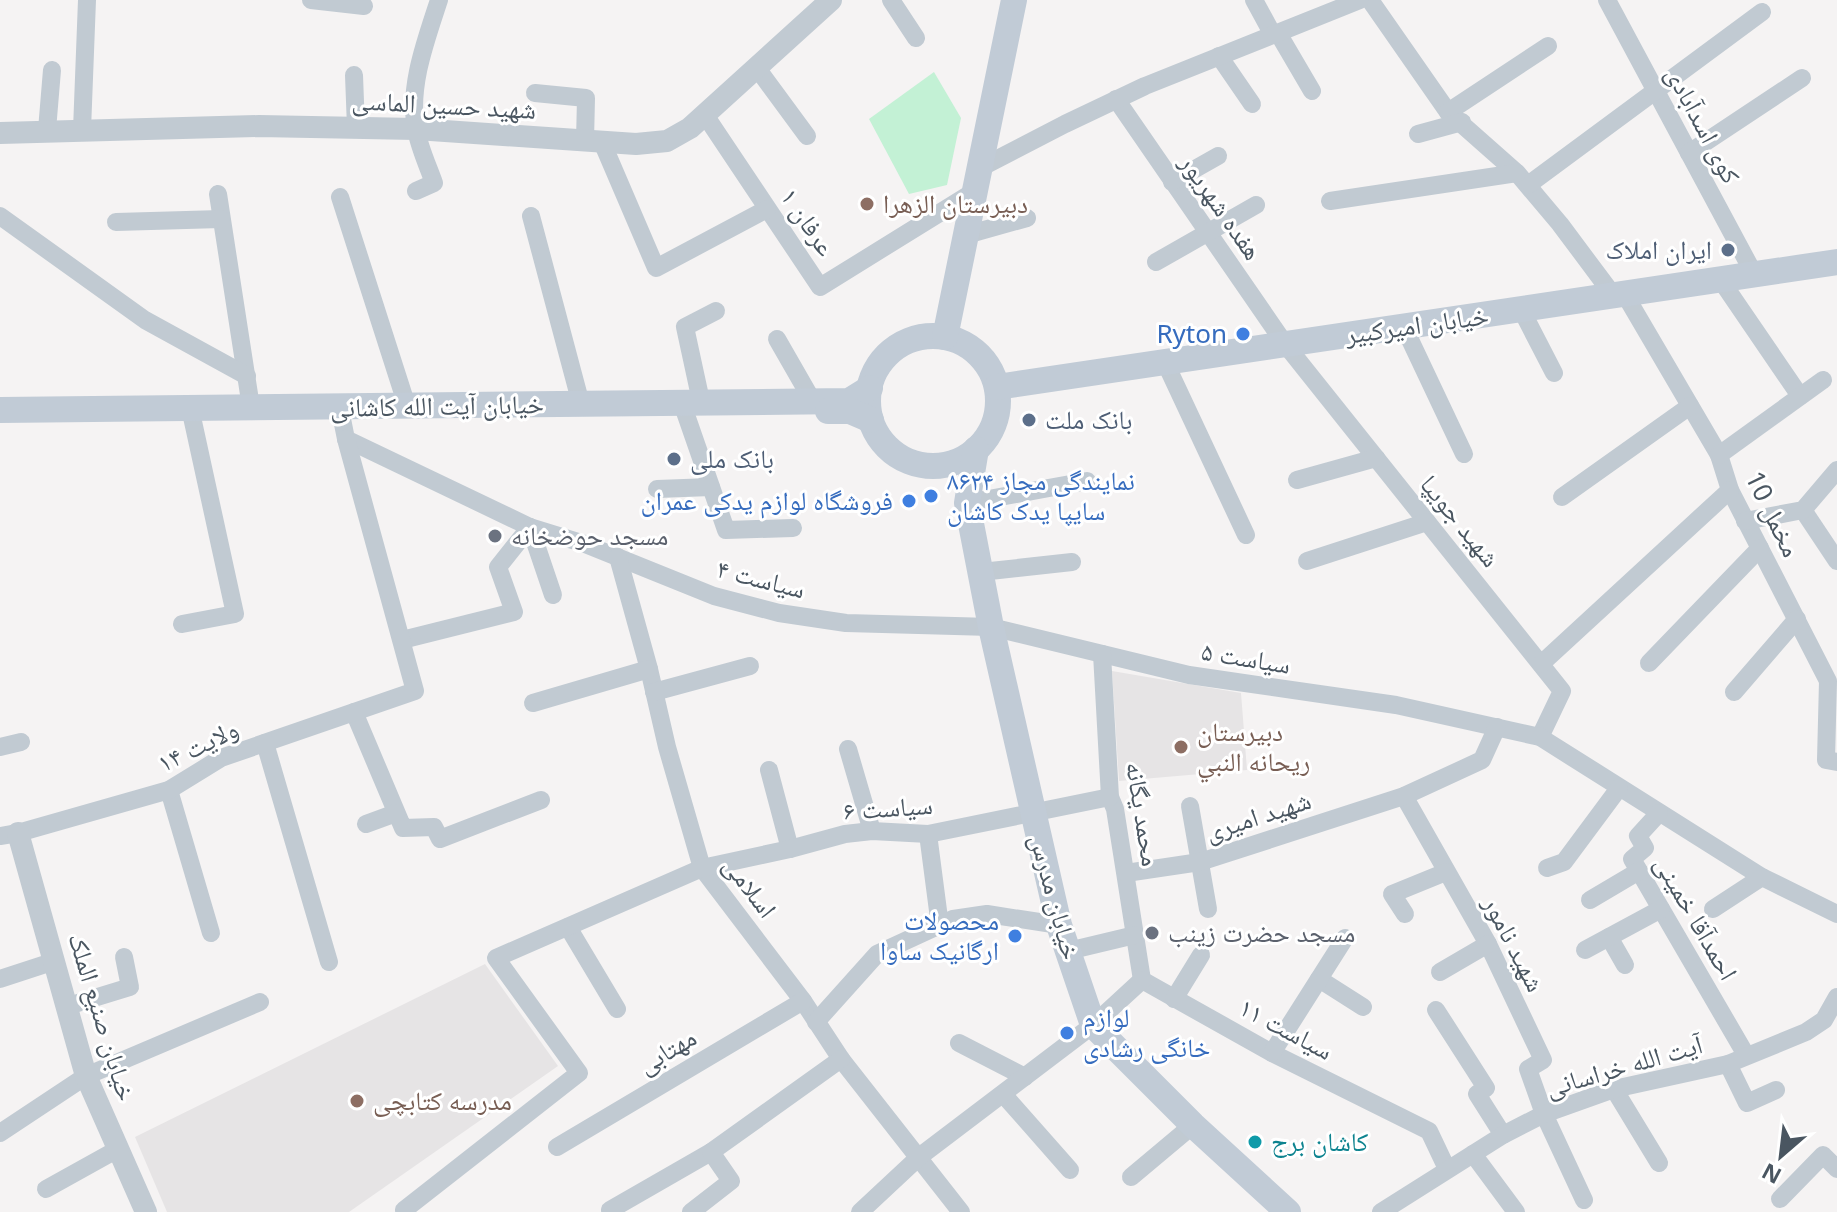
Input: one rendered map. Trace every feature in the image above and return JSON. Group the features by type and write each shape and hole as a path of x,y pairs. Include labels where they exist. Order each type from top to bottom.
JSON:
{"main road":[{"path":"945,337 1014,0"},
{"name":"خیابان امیرکبیر","path":"997,387 1837,262"},
{"path":"926,336 945,337 972,349 991,372 997,387 995,421 988,437 976,449 953,463 940,466 908,461 892,451 879,437 871,420 868,404 870,388 879,365 891,351 907,341 926,336"},
{"name":"خیابان آیت الله کاشانی","path":"0,420 192,417 344,426 812,400 849,401 870,388"},
{"name":"خیابان آیت الله کاشانی","path":"0,410 581,404 850,411 871,420"},
{"path":"967,503 976,449"},
{"path":"940,466 967,503"},
{"name":"خیابان مدرس","path":"967,503 1032,814 1059,925 1093,1025 1193,1125 1287,1212"}],"street":[{"path":"82,130 87,0"},
{"path":"311,0 365,3 362,26"},
{"path":"416,191 434,183 416,129 416,88 419,66 439,0"},
{"name":"شهید حسین الماسی","path":"0,133 259,126 416,129 636,144 667,141 682,135 831,0"},
{"path":"891,0 916,38"},
{"path":"1254,0 1312,91"},
{"path":"977,180 1116,99 1360,0"},
{"name":"مخمل 10","path":"1370,0 1455,117 1522,179 1618,294 1690,406 1719,455 1730,490 1828,681 1826,760 1837,762"},
{"name":"کوی اسدآبادی","path":"1607,0 1754,274"},
{"path":"1330,201 1522,179 1655,90 1762,12"},
{"path":"1418,134 1455,117 1548,46"},
{"path":"1219,56 1252,104"},
{"path":"757,68 807,136"},
{"path":"47,130 52,70"},
{"path":"354,75 356,128"},
{"path":"1689,153 1802,78"},
{"path":"535,93 586,98 594,142 656,268 767,209"},
{"name":"هفده شهریور","path":"1116,99 1285,344"},
{"name":"عرفان ۱","path":"705,115 820,287 977,180"},
{"path":"1172,182 1218,156"},
{"path":"218,194 251,407"},
{"path":"340,197 407,406"},
{"path":"1156,262 1256,205"},
{"path":"0,216 145,320 247,376"},
{"path":"531,216 581,404"},
{"path":"966,235 1027,218"},
{"path":"116,222 221,219"},
{"path":"1720,279 1800,396"},
{"path":"1521,309 1554,373"},
{"path":"716,311 685,327 693,406 711,487 726,530 793,528"},
{"path":"1404,327 1464,454"},
{"path":"777,339 812,400"},
{"name":"شهید جویپا","path":"1285,344 1562,691 1540,737"},
{"path":"1165,362 1246,535"},
{"path":"1719,455 1823,380"},
{"path":"1562,497 1690,406"},
{"path":"182,624 235,614 192,417"},
{"path":"344,426 402,640 514,612 498,567 530,527"},
{"name":"سیاست ۴","path":"344,426 530,527 585,544 714,596 779,613 846,623 991,627"},
{"path":"1297,480 1376,458"},
{"path":"1745,521 1803,510 1837,470"},
{"path":"967,503 1087,481"},
{"path":"657,489 711,487"},
{"path":"1541,664 1730,490"},
{"path":"1803,510 1837,561"},
{"path":"1307,561 1427,522"},
{"path":"530,527 553,595"},
{"path":"1649,663 1760,548"},
{"name":"اسلامی","path":"618,557 702,868 803,1001 841,1059 961,1212"},
{"path":"981,572 1072,562"},
{"path":"1734,692 1797,619"},
{"name":"سیاست ۵","path":"991,627 1189,675 1396,705 1540,737 1762,877 1837,914"},
{"name":"ولایت ۱۴","path":"9,835 169,790 221,758 415,691 402,640"},
{"name":"محمد یگانه","path":"1102,654 1110,797 1115,809 1142,980"},
{"path":"654,692 750,666"},
{"path":"533,703 649,669"},
{"path":"354,712 403,828 434,827 440,839 541,800"},
{"name":"شهید امیری","path":"1126,873 1200,862 1404,796 1482,760 1497,727"},
{"path":"0,747 21,742"},
{"path":"265,743 329,962"},
{"path":"848,749 872,831"},
{"path":"769,770 790,849"},
{"path":"1547,868 1564,862 1619,788"},
{"path":"169,790 211,933"},
{"name":"شهید نامور","path":"1404,796 1488,944 1543,1060 1528,1069 1544,1114"},
{"name":"سیاست ۶","path":"404,1210 579,1073 496,958 702,868 845,834 872,831 928,834 1110,797"},
{"path":"1190,806 1208,909"},
{"path":"366,824 396,813"},
{"name":"احمدآقا خمینی","path":"1659,813 1638,836 1645,848 1632,859 1746,1055"},
{"path":"928,834 940,926"},
{"name":"خیابان صنیع الملک","path":"9,835 55,961 86,1076 146,1212"},
{"path":"1590,900 1639,871"},
{"path":"1405,914 1392,894 1446,872"},
{"path":"1713,909 1762,877"},
{"path":"1585,950 1661,909"},
{"path":"816,1022 877,954 953,919 987,914 1059,925"},
{"path":"568,927 617,1009"},
{"path":"1068,951 1135,935"},
{"path":"1609,937 1625,965"},
{"path":"1272,1053 1345,938"},
{"path":"1440,972 1488,944"},
{"path":"1174,999 1201,955"},
{"path":"68,1006 130,987 124,957"},
{"path":"0,979 55,961"},
{"path":"1319,979 1363,1007"},
{"path":"860,1212 919,1157 1093,1025 1142,980"},
{"name":"سیاست ۱۱","path":"1142,980 1272,1053 1429,1131 1447,1169"},
{"name":"آیت الله خراسانی","path":"1381,1212 1503,1135 1544,1114 1614,1089 1728,1064 1806,1032 1830,1026 1837,997"},
{"name":"مهتابی","path":"557,1147 803,1001"},
{"path":"0,1133 86,1076 260,1002"},
{"path":"1436,1010 1486,1088 1477,1094 1503,1135"},
{"path":"959,1043 1025,1077"},
{"path":"610,1210 711,1152 841,1059"},
{"path":"1728,1064 1747,1103 1776,1090"},
{"path":"1614,1089 1659,1163"},
{"path":"1003,1094 1070,1170"},
{"path":"1544,1114 1584,1200"},
{"path":"1131,1177 1193,1125"},
{"path":"46,1189 118,1149"},
{"path":"691,1212 731,1181 711,1152"},
{"path":"1473,1154 1516,1212"},
{"path":"1780,1199 1823,1155 1837,1169"}],"shaded area":[{"name":"دبيرستان ريحانه النبي","path":"1112,671 1241,693 1247,770 1119,781"},
{"name":"مدرسه کتابچی","path":"485,964 558,1066 349,1212 167,1212 135,1137"}],"green space":[{"path":"934,72 961,118 947,185 909,194 869,119"}],"place":[{"name":"دبیرستان الزهرا","path":"867,204"},
{"name":"ایران املاک","path":"1728,250"},
{"name":"Ryton","path":"1243,334"},
{"name":"بانک ملت","path":"1029,420"},
{"name":"بانک ملی","path":"674,459"},
{"name":"نمایندگی مجاز ۸۶۲۴ سایپا یدک کاشان","path":"931,496"},
{"name":"فروشگاه لوازم یدکی عمران","path":"909,501"},
{"name":"مسجد حوضخانه","path":"495,536"},
{"name":"دبيرستان ريحانه النبي","path":"1181,747"},
{"name":"مسجد حضرت زینب","path":"1152,933"},
{"name":"محصولات ارگانیک ساوا","path":"1015,936"},
{"name":"لوازم خانگی رشادی","path":"1067,1033"},
{"name":"مدرسه کتابچی","path":"357,1101"},
{"name":"کاشان برج","path":"1255,1142"}]}
